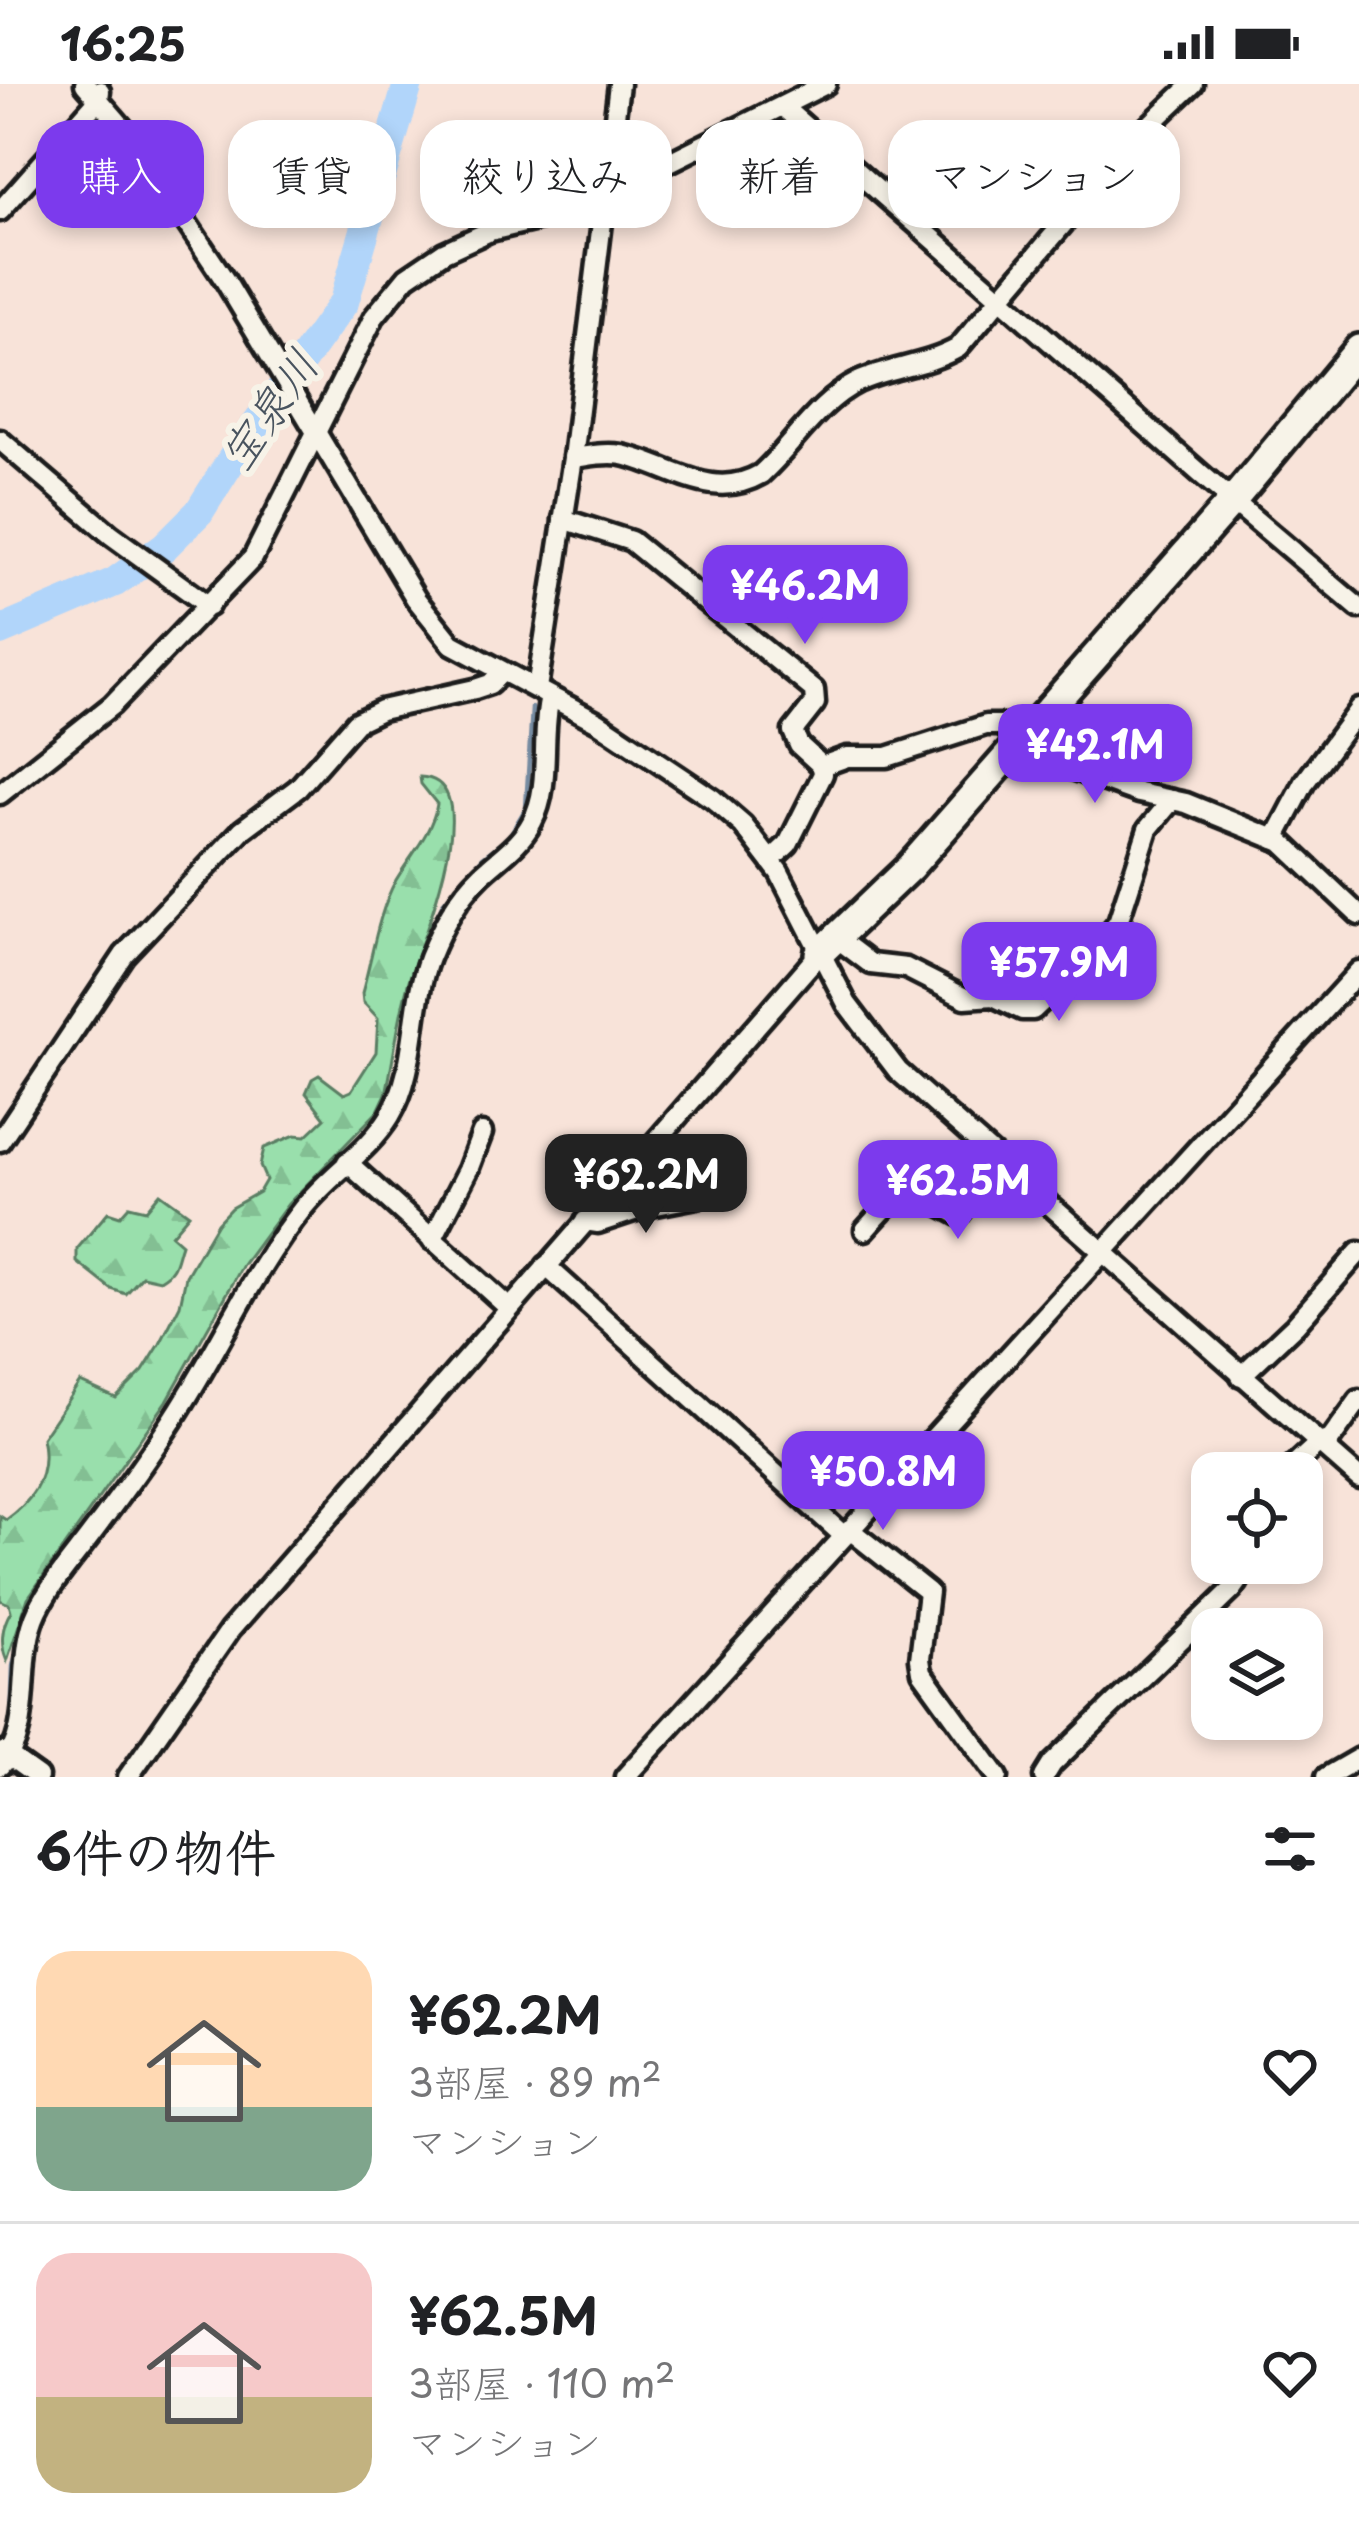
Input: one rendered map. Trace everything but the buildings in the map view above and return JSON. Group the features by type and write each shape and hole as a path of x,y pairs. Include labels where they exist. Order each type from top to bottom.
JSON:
{"street":[{"path":"617,120 619,84"},
{"path":"672,161 826,84"},
{"path":"573,458 623,455 701,484 748,481 776,460 834,397 863,380 925,364 958,348 1136,138 1193,84"},
{"path":"0,211 94,89 226,282 438,630 452,644 501,673 598,722 743,825 828,946 847,1004 898,1071 1359,1478"},
{"path":"782,107 1359,608"},
{"path":"0,794 112,705 261,546 374,317 407,277 444,252 503,228"},
{"path":"38,1777 3,1757 20,1732 22,1666 38,1610 180,1409 274,1247 305,1205 384,1124 404,1086 422,978 444,924 478,878 510,851 533,820 542,794 544,693 562,519 601,228"},
{"path":"128,1777 230,1630 828,946 910,867 1022,742 1359,350"},
{"path":"0,440 134,552 209,606"},
{"path":"562,519 631,541 809,684 817,696 793,731 794,738 822,766"},
{"path":"0,1141 143,932 242,830 298,788 356,722 381,710 490,684 501,673"},
{"path":"1275,839 1305,782 1359,709"},
{"path":"822,766 847,758 887,757 992,724 1043,758 1275,839 1359,915"},
{"path":"771,860 788,844 820,785 822,766"},
{"path":"828,946 871,964 906,968 965,998 993,996 1022,1010 1033,1010 1118,922 1148,829 1172,800"},
{"path":"625,1777 1359,971"},
{"path":"432,1240 482,1133"},
{"path":"866,1230 890,1202 908,1192 917,1192 958,1215 996,1161"},
{"path":"347,1162 509,1308"},
{"path":"585,1221 598,1223 702,1196"},
{"path":"1241,1376 1295,1325 1359,1252"},
{"path":"546,1265 847,1533 928,1592 922,1672 998,1777"},
{"path":"1309,1452 1331,1439 1359,1400"},
{"path":"1044,1777 1237,1584"},
{"path":"1326,1777 1359,1758"}],"green space":[{"path":"420,777 441,785 450,805 451,834 405,998 386,1094 378,1111 288,1204 243,1265 167,1401 28,1598 7,1661 3,1636 11,1611 0,1600 0,1516 6,1520 33,1494 44,1463 42,1438 80,1382 116,1398 143,1371 180,1305 186,1276 217,1223 231,1208 259,1192 266,1180 260,1166 264,1148 295,1135 306,1136 325,1118 306,1093 312,1079 319,1075 344,1094 351,1091 376,1052 378,1018 363,1002 362,993 390,893 435,814 437,804"},
{"path":"160,1193 189,1214 171,1235 181,1244 170,1273 160,1280 142,1276 126,1294 111,1289 77,1262 77,1249 108,1212 120,1216 129,1206 146,1210"}],"waterway":[{"name":"宝泉川","path":"0,631 115,582 164,547 199,512 344,302 408,84"},
{"path":"422,950 443,903 483,857 508,838 526,808 532,708"},
{"path":"319,1178 383,1108 396,1074 419,961"},
{"path":"79,1536 172,1404 258,1255 295,1204"},
{"path":"27,1615 50,1573"},
{"path":"11,1721 13,1666 23,1626"}]}
